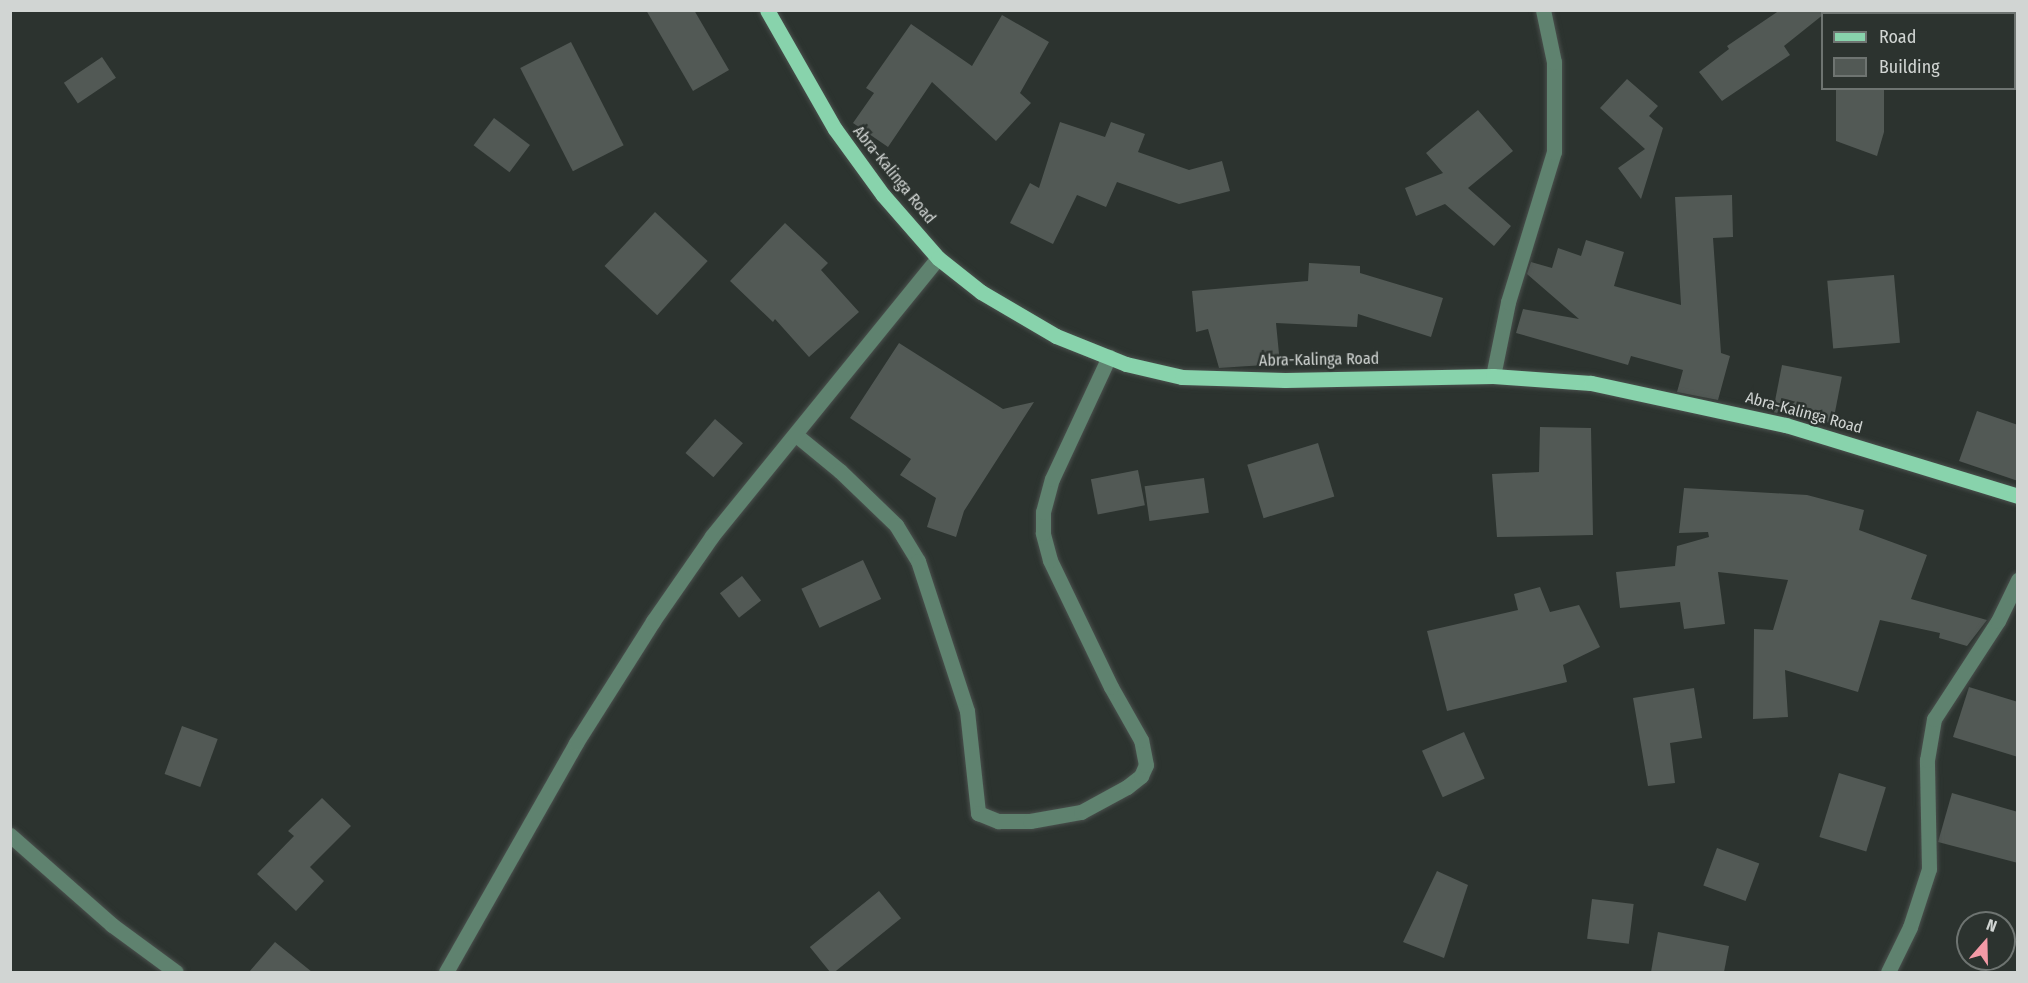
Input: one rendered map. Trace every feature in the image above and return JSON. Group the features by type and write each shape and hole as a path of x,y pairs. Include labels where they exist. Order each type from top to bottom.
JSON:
{"main road":[{"name":"Abra-Kalinga Road","path":"767,10 834,129 883,195 938,258 981,292 1056,336 1109,357 1182,377 1285,380 1493,376 1591,383 1676,399 1786,425 2018,496"}],"street":[{"path":"1493,376 1508,302 1554,152 1554,62 1543,10"},
{"path":"446,972 576,743 653,621 712,536 938,258"},
{"path":"796,435 840,471 896,525 918,561 967,711 978,813 999,821 1030,821 1082,812 1127,787 1141,776 1146,765 1141,740 1106,677 1050,560 1043,533 1043,512 1052,479 1109,357"},
{"path":"1888,972 1910,927 1929,869 1927,760 1934,719 1998,621 2018,580"},
{"path":"10,835 112,925 176,972"}],"building":[{"path":"646,10 694,10 729,70 693,91"},
{"path":"1780,10 1829,10 1821,12 1821,16 1784,46 1790,55 1722,101 1699,72 1729,49 1727,46"},
{"path":"1002,15 1049,42 1020,93 1031,103 996,141 932,82 888,147 853,123 874,93 866,88 911,24 972,66"},
{"path":"571,42 624,145 573,171 520,68"},
{"path":"102,57 116,78 78,103 64,83"},
{"path":"1627,79 1658,106 1649,116 1663,128 1641,199 1618,168 1645,149 1600,108"},
{"path":"1836,90 1884,90 1884,132 1877,156 1836,141"},
{"path":"1478,110 1513,151 1468,188 1511,226 1494,246 1445,204 1416,216 1405,188 1443,173 1426,153"},
{"path":"494,118 530,145 509,172 474,145"},
{"path":"1060,122 1105,137 1111,122 1145,134 1138,152 1189,170 1222,161 1230,191 1179,204 1117,182 1106,207 1077,195 1053,244 1010,223 1030,183 1039,188"},
{"path":"1732,195 1733,237 1713,238 1721,353 1730,356 1718,400 1677,392 1683,370 1631,356 1628,365 1516,333 1523,309 1579,319 1527,274 1531,262 1552,268 1558,248 1581,256 1586,240 1624,252 1614,286 1681,305 1675,197"},
{"path":"655,212 708,261 657,315 605,266"},
{"path":"785,223 828,263 821,270 859,312 809,357 775,319 773,322 730,281"},
{"path":"1309,263 1360,266 1360,273 1443,298 1431,337 1358,314 1357,327 1276,323 1280,364 1219,368 1208,329 1196,332 1192,291 1308,281"},
{"path":"1894,275 1900,343 1833,349 1827,281"},
{"path":"899,343 1003,409 1034,402 964,511 956,537 927,527 936,498 900,475 911,459 850,418"},
{"path":"1782,365 1842,377 1833,424 1773,412"},
{"path":"1977,411 2018,425 2018,481 1959,461"},
{"path":"715,419 743,443 713,477 685,453"},
{"path":"1540,427 1591,428 1593,535 1497,537 1492,474 1539,472"},
{"path":"1318,443 1334,497 1264,518 1247,465"},
{"path":"1138,470 1145,505 1098,514 1091,479"},
{"path":"1204,478 1209,513 1149,521 1145,486"},
{"path":"1684,488 1807,495 1864,510 1859,530 1927,555 1911,599 1987,620 1967,646 1939,638 1940,633 1880,620 1858,692 1785,670 1788,717 1753,719 1754,629 1773,630 1788,580 1718,572 1725,624 1684,629 1680,602 1620,608 1616,572 1675,566 1677,546 1709,537 1708,532 1679,533"},
{"path":"863,560 881,599 820,628 801,589"},
{"path":"742,576 761,600 739,618 720,593"},
{"path":"1540,587 1550,612 1579,605 1600,647 1563,665 1567,682 1447,711 1427,631 1518,610 1514,594"},
{"path":"1969,687 2018,702 2018,757 1953,737"},
{"path":"1694,688 1702,738 1670,743 1675,783 1648,786 1633,698"},
{"path":"182,726 218,739 200,787 165,774"},
{"path":"1464,732 1485,779 1443,797 1422,751"},
{"path":"1839,773 1886,787 1866,851 1819,837"},
{"path":"1952,793 2018,812 2018,863 1938,842"},
{"path":"322,798 351,826 310,867 324,881 296,911 257,874 294,836 288,831"},
{"path":"1717,848 1759,863 1746,901 1703,886"},
{"path":"1437,871 1468,885 1444,958 1403,942"},
{"path":"879,891 901,918 835,972 830,972 810,947"},
{"path":"1592,899 1634,904 1629,944 1587,939"},
{"path":"1658,932 1729,946 1724,972 1651,972"},
{"path":"275,942 312,972 249,972"}]}
